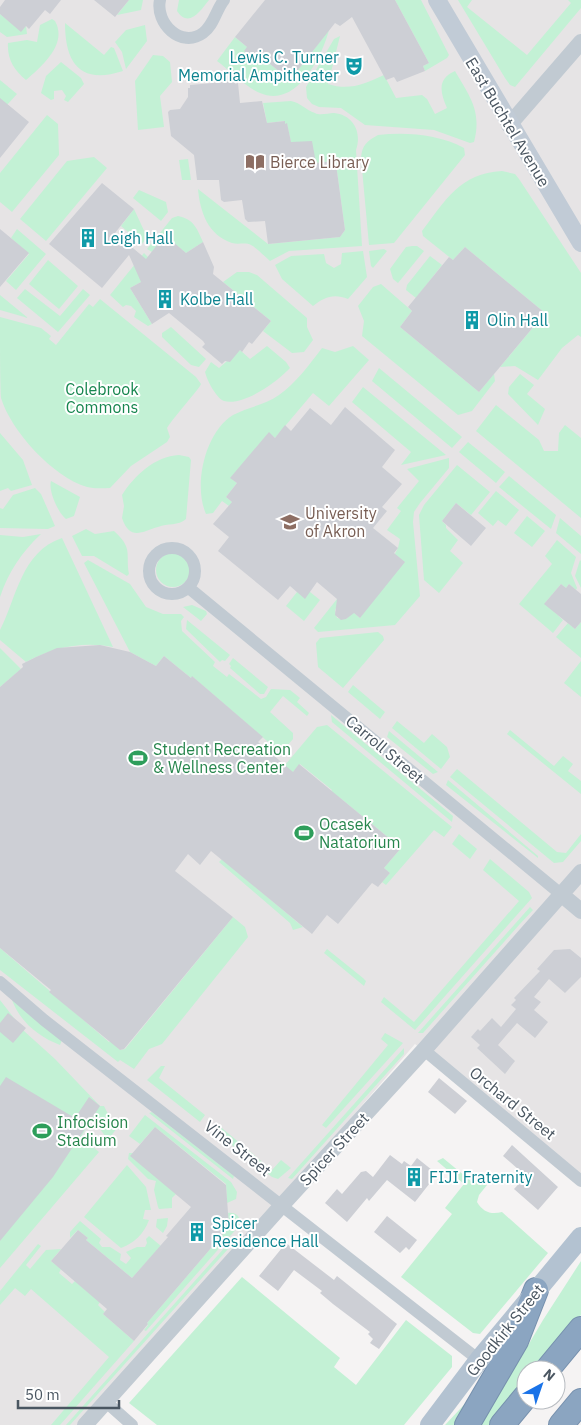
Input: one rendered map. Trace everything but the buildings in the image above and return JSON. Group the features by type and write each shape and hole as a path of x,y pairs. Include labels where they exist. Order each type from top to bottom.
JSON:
{"highway":[{"path":"467,1425 516,1341 536,1290"},
{"path":"555,1360 581,1329"},
{"path":"561,1425 581,1401"},
{"path":"502,1425 516,1408"}],"main road":[{"name":"East Buchtel Avenue","path":"437,0 509,125 581,243"},
{"name":"Goodkirk Street","path":"430,1425 479,1360 581,1237"}],"street":[{"path":"160,0 158,7 161,21 172,32 186,37 194,37 206,30 224,0"},
{"path":"509,125 581,42"},
{"name":"Carroll Street","path":"189,588 581,911"},
{"name":"Spicer Street","path":"85,1425 424,1050 581,872"},
{"name":"Vine Street","path":"0,982 44,1020 283,1204 479,1360"},
{"name":"Orchard Street","path":"424,1050 581,1181"},
{"path":"105,1402 132,1425"}],"shaded area":[{"name":"University of Akron","path":"0,0 581,0 581,1184 415,1044 86,1425 0,1425"}],"green space":[{"path":"129,0 143,0 141,10 117,15"},
{"path":"179,0 209,0 194,16 186,18 177,11"},
{"path":"395,0 421,0 449,55 447,58 425,71 423,66 429,63"},
{"path":"458,0 472,0 467,7 527,55 571,3 568,0 581,0 581,8 515,87 510,85 505,78"},
{"path":"0,14 21,31 26,26 27,34 7,37 0,32"},
{"path":"52,19 55,21 58,30 56,46 46,61 26,80 12,64 8,43 27,40 37,42 40,25"},
{"path":"65,23 104,55 111,47 114,48 123,71 108,75 96,75 86,73 78,67 68,49"},
{"path":"145,25 147,41 126,69 122,52 115,42 126,30"},
{"path":"329,30 314,66 296,87 285,94 273,96 255,91 217,61 235,37 247,47 260,65 265,60 290,80"},
{"path":"340,36 328,84 343,87 357,86 384,75 396,98 422,95 427,99 435,114 447,108 442,86 445,78 455,71 473,105 477,121 474,142 470,143 434,130 365,125 341,108 319,107 312,104 307,98 306,87 334,39"},
{"path":"153,55 163,56 170,62 172,82 160,96 164,127 138,130 135,81"},
{"path":"61,62 81,78 84,84 68,102 64,100 66,96 62,90 54,91 54,99 51,100 41,93 46,76"},
{"path":"0,80 17,94 7,105 0,99"},
{"path":"291,101 317,114 341,114 347,117 355,126 358,137 356,150 362,246 289,251 270,261 251,245 234,244 224,239 211,228 203,214 198,189 268,244 340,237 345,230 336,164 333,161 316,163 291,142 287,124 284,121 267,123 263,103"},
{"path":"47,115 58,124 59,155 12,212 0,202 0,173"},
{"path":"411,134 433,137 464,148 465,155 394,243 369,245 361,158 366,144 378,135"},
{"path":"94,157 107,168 46,241 20,219 67,161"},
{"path":"188,159 191,180 182,180 179,160"},
{"path":"502,171 515,174 519,179 581,273 581,337 578,335 562,348 538,380 515,366 500,367 545,313 465,247 453,260 423,236 422,231 446,199 464,183 487,173"},
{"path":"139,190 166,202 168,212 161,221 133,198"},
{"path":"134,209 147,237 142,244 121,226"},
{"path":"178,216 191,222 197,229 203,242 186,253 165,236 152,252 147,249 172,218"},
{"path":"17,229 46,254 16,290 6,281 29,254 11,238"},
{"path":"417,246 424,251 398,283 393,279 390,269 406,247"},
{"path":"384,249 387,251 373,268 369,251"},
{"path":"363,251 367,277 348,299 338,296 329,297 313,306 282,279 275,265 291,256 324,254 326,263 334,268 341,264 342,253"},
{"path":"144,253 148,257 141,282 130,288 152,324 148,326 134,317 136,311 131,306 126,305 123,307 110,295"},
{"path":"430,256 442,265 416,298 406,290 407,285"},
{"path":"48,260 78,286 59,309 29,284"},
{"path":"237,272 249,272 257,275 307,318 307,327 313,340 304,352 292,353 263,331 271,321 223,282"},
{"path":"381,284 412,311 400,327 479,392 494,374 495,381 472,411 458,415 362,336 364,321 358,306 373,287"},
{"path":"25,289 60,316 83,289 90,295 58,332 17,298"},
{"path":"0,295 28,318 0,310"},
{"name":"Colebrook Commons","path":"100,299 196,377 201,384 167,428 170,437 167,442 131,466 110,488 87,487 74,482 47,463 14,424 1,398 0,317 41,328 51,336 49,339 56,345 89,304 93,307"},
{"path":"171,327 206,359 199,367 191,365 162,337 162,333"},
{"path":"267,346 286,362 290,368 258,393 232,402 221,399 212,388 205,372 211,362 219,368 240,350 250,359"},
{"path":"353,346 369,360 329,406 313,393 275,438 269,433 231,478 237,483 226,497 232,502 229,506 222,501 213,513 206,514 202,502 201,474 209,446 223,423 233,415 279,395 297,379 322,348 335,352"},
{"path":"379,368 462,437 452,448 372,381"},
{"path":"520,374 534,385 527,394 545,409 538,425 508,394 509,387"},
{"path":"363,387 446,455 401,465 411,452 352,402"},
{"path":"496,405 539,440 544,451 558,451 559,433 565,425 581,438 581,518 476,431"},
{"path":"0,433 23,460 32,485 11,491 8,488 0,491"},
{"path":"468,442 505,472 496,483 459,452"},
{"path":"179,455 189,457 191,460 186,519 180,523 137,533 129,530 122,518 124,506 122,495 146,468 162,459"},
{"path":"449,458 449,468 414,512 413,522 420,596 395,625 318,632 314,628 337,599 340,601 335,610 337,618 346,619 353,612 360,618 398,548 400,539 387,530 401,511 397,508 419,481 407,469"},
{"path":"457,465 490,492 471,515 456,503 442,521 458,540 450,551 463,563 439,593 424,580 419,515 424,505"},
{"path":"509,476 556,515 551,529 499,487"},
{"path":"51,481 80,497 74,516 66,519 60,512 52,495"},
{"path":"35,488 41,494 55,526 48,529 0,528 0,508 3,509 13,495"},
{"path":"496,491 519,510 506,526 498,520 493,526 478,513"},
{"path":"527,516 545,531 532,547 514,533"},
{"path":"560,518 581,536 581,554 556,533"},
{"path":"86,529 95,534 114,531 120,537 128,552 129,574 127,576 94,556 82,556 72,536"},
{"path":"41,534 16,563 0,597 0,535 23,537"},
{"path":"62,538 113,647 79,645 47,652 26,662 0,640 0,630 16,590 29,565 37,554 48,545"},
{"path":"557,540 576,557 571,573 577,588 576,590 569,584 566,588 561,584 545,603 563,620 553,633 519,604 552,564 545,556"},
{"path":"173,553 185,558 190,570 185,582 173,587 161,582 156,570 161,558"},
{"path":"88,560 130,584 146,607 163,614 181,614 184,617 181,621 182,631 215,662 213,666 227,677 229,674 261,699 266,697 271,689 290,690 300,698 297,702 309,713 307,716 283,696 270,712 293,733 293,739 281,753 193,677 191,678 164,656 156,666 130,652 84,563"},
{"path":"581,561 581,588 575,576"},
{"path":"297,592 310,592 320,600 304,621 286,606"},
{"path":"192,605 206,611 207,614 201,621 183,607"},
{"path":"187,620 230,655 225,661 222,660 220,662 186,629"},
{"path":"581,622 581,658 556,637 568,623 575,629"},
{"path":"378,632 383,636 384,640 343,688 318,667 316,643 320,638"},
{"path":"0,648 21,669 0,687"},
{"path":"233,658 268,687 264,694 260,694 230,668 229,664"},
{"path":"581,661 581,697 564,683"},
{"path":"353,685 385,712 380,719 348,692"},
{"path":"331,715 453,816 452,822 332,722"},
{"path":"397,721 424,743 432,734 447,747 450,757 441,769 392,728"},
{"path":"327,725 452,827 444,837 434,830 386,885 382,882 390,873 384,868 401,848 339,797 315,812 332,790 300,764 288,778 280,771 317,727"},
{"path":"510,730 554,766 563,756 573,764 568,771 581,781 581,794 507,734"},
{"path":"389,731 438,772 433,774 387,737"},
{"path":"457,769 557,852 566,853 581,834 581,841 563,862 554,863 450,777"},
{"path":"448,780 538,856 538,858 446,785"},
{"path":"459,834 477,849 470,859 452,844"},
{"path":"222,859 303,927 293,930 290,923 219,862"},
{"path":"490,859 529,892 532,898 415,1030 381,1002 384,997 414,1022 519,901 483,870"},
{"path":"530,907 533,910 423,1033 418,1033"},
{"path":"233,917 245,927 248,937 162,1044 149,1049 134,1069 120,1060 118,1062 0,970 0,948 109,1042 111,1040 120,1050 125,1049"},
{"path":"327,949 366,981 364,986 324,953"},
{"name":"Infocision Stadium","path":"0,1000 24,1031 55,1059 100,1106 104,1106 111,1120 119,1122 123,1120 108,1140 92,1118 81,1137 99,1152 0,1268"},
{"path":"12,1000 62,1040 60,1045 45,1038 31,1028 15,1008"},
{"path":"385,1033 403,1043 326,1128 322,1125 388,1045 381,1039"},
{"path":"404,1048 404,1054 292,1179 288,1178"},
{"path":"161,1066 165,1066 159,1078 205,1115 200,1122 147,1080"},
{"path":"152,1112 234,1176 233,1179 149,1113"},
{"path":"145,1115 231,1182 237,1192 236,1199 227,1203 226,1184 155,1127 140,1144 129,1136"},
{"path":"217,1124 272,1170 281,1160 291,1168 278,1179 272,1177 213,1130"},
{"path":"129,1153 133,1153 176,1194 172,1198 172,1208 159,1209 154,1190 156,1181 148,1179 128,1159"},
{"path":"443,1158 471,1181 480,1176 487,1185 479,1195 477,1202 479,1205 488,1212 502,1212 548,1253 480,1334 473,1333 401,1277 452,1214 445,1208 464,1184 437,1161"},
{"path":"127,1165 146,1187 151,1210 145,1210 143,1219 149,1220 141,1234 134,1241 121,1248 84,1217"},
{"path":"228,1213 234,1213 238,1216 240,1220 239,1226 146,1331 144,1330 148,1325 147,1323 229,1227"},
{"path":"168,1218 167,1226 163,1233 156,1227 157,1219"},
{"path":"80,1221 101,1239 99,1243 102,1247 110,1247 121,1254 120,1260 126,1264 131,1258 126,1252 137,1247 145,1247 146,1239 149,1236 161,1246 132,1278 86,1240 88,1238 78,1230 70,1238 70,1232"},
{"path":"235,1236 237,1239 70,1425 66,1425"},
{"path":"38,1244 41,1246 26,1265 30,1269 46,1250 61,1249 51,1261 61,1269 59,1273 72,1284 75,1281 100,1302 98,1305 105,1312 103,1314 134,1341 60,1425 51,1425 109,1357 31,1289 25,1296 15,1288 0,1305 0,1291"},
{"path":"581,1261 581,1315 543,1360 519,1360"},
{"path":"242,1277 340,1358 334,1367 356,1385 406,1320 452,1356 452,1367 404,1425 157,1425 129,1403"},
{"path":"516,1366 516,1392 489,1425 481,1425"},
{"path":"491,1376 460,1425 445,1425"}],"place":[{"name":"Lewis C. Turner Memorial Ampitheater","path":"354,66"},
{"name":"Bierce Library","path":"255,162"},
{"name":"Leigh Hall","path":"88,238"},
{"name":"Kolbe Hall","path":"165,299"},
{"name":"Olin Hall","path":"472,320"},
{"name":"University of Akron","path":"290,522"},
{"name":"Student Recreation & Wellness Center","path":"138,758"},
{"name":"Ocasek Natatorium","path":"304,833"},
{"name":"Infocision Stadium","path":"42,1131"},
{"name":"FIJI Fraternity","path":"414,1177"},
{"name":"Spicer Residence Hall","path":"197,1232"}]}
